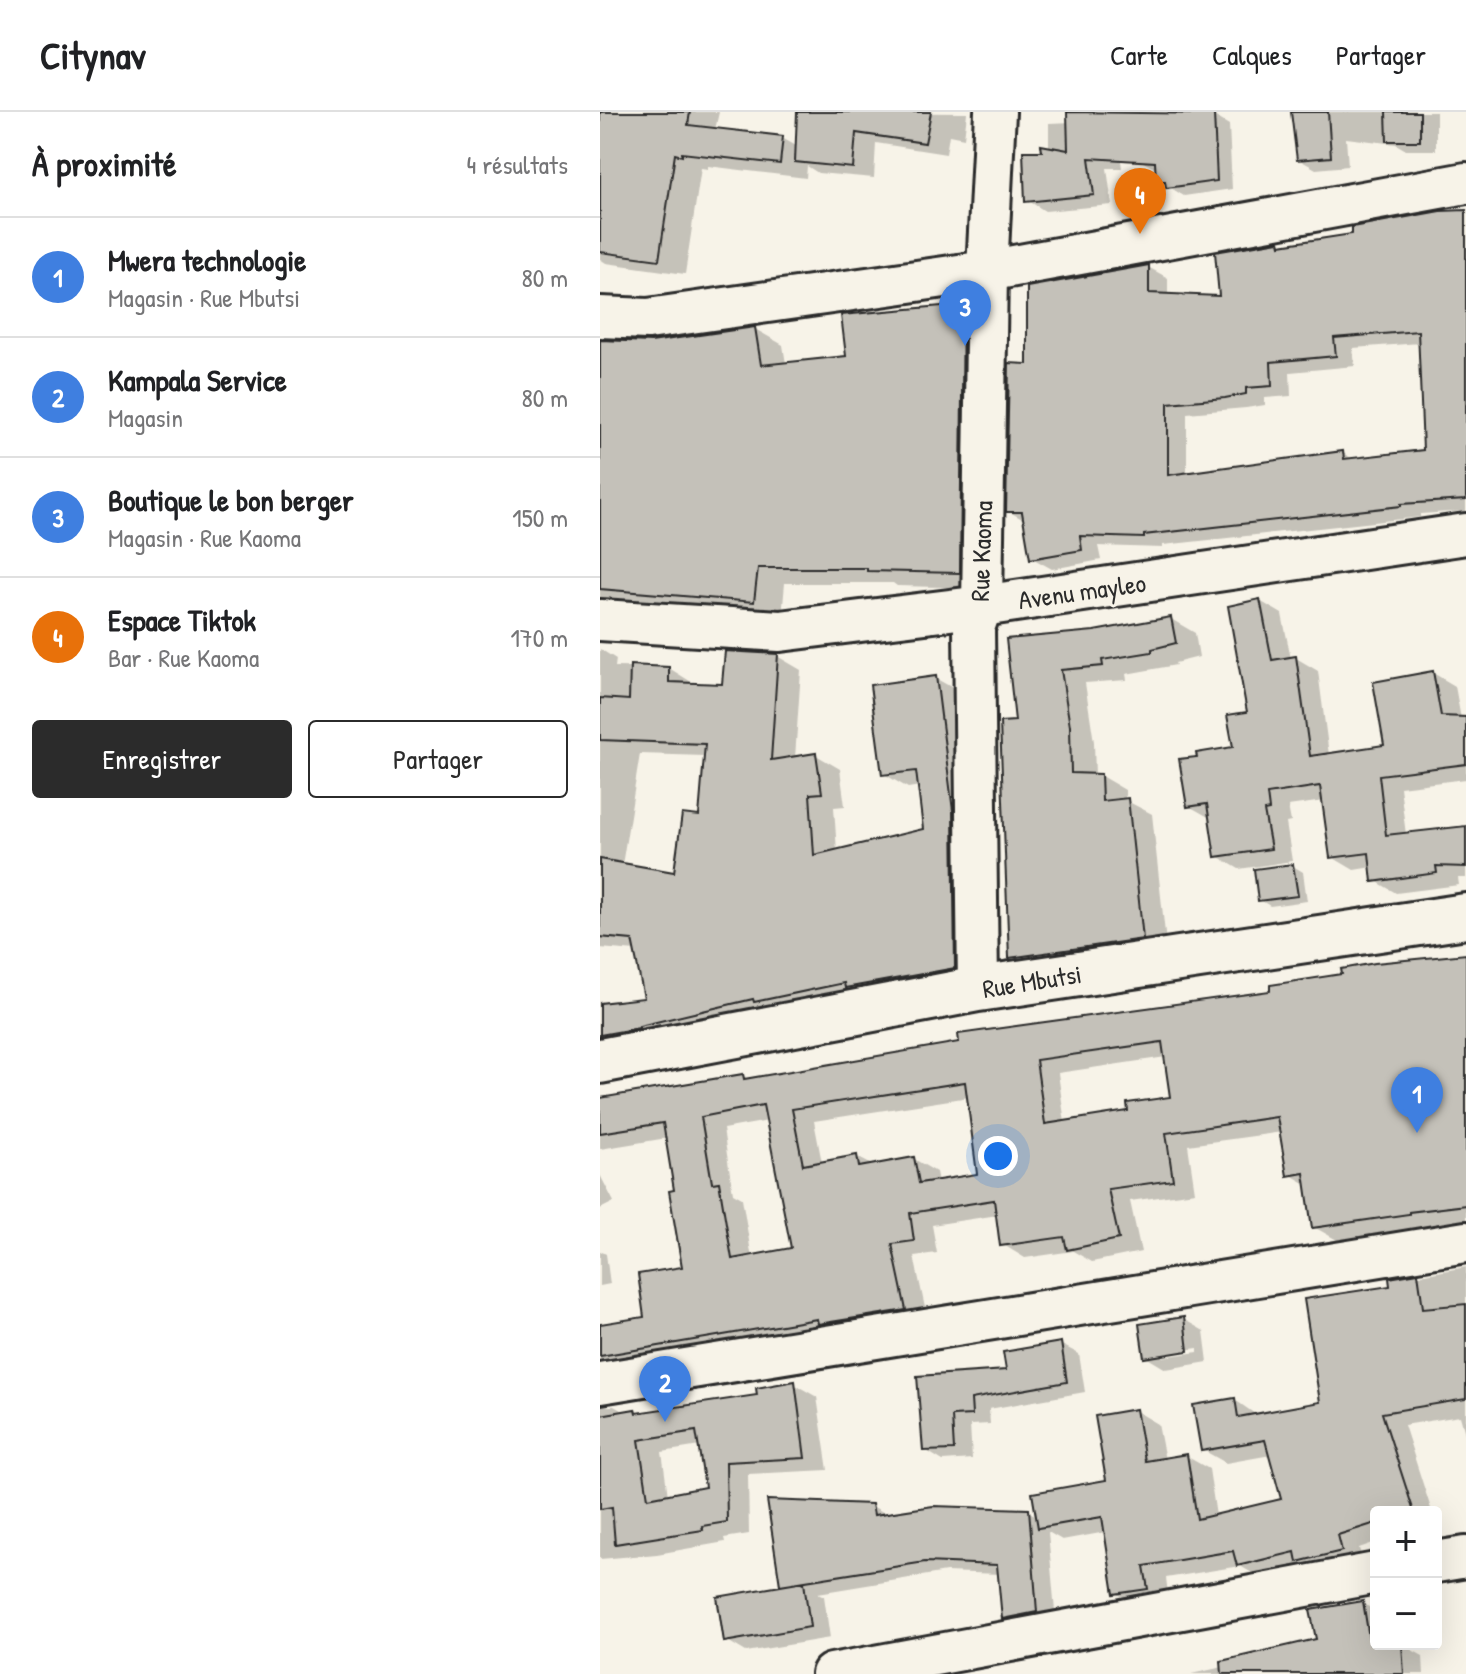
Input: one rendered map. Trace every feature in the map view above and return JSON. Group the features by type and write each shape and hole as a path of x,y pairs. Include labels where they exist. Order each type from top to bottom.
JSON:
{"street":[{"name":"Rue Kaoma","path":"978,989 974,628 982,606 987,271 995,112"},
{"path":"600,317 648,319 987,271 1466,183"},
{"name":"Avenu mayleo","path":"600,620 780,631 982,606 1466,534"},
{"name":"Rue Mbutsi","path":"600,1061 978,989 1466,916"},
{"path":"600,1383 1466,1242"},
{"path":"1442,1561 1466,1557"},
{"path":"832,1674 1370,1574"}],"building":[{"path":"600,112 690,112 688,125 783,136 780,164 675,154 659,260 600,252"},
{"path":"797,112 931,112 925,143 856,133 853,168 795,162"},
{"path":"1067,112 1214,114 1217,181 1166,188 1165,181 1156,181 1155,162 1089,158 1094,195 1025,202 1023,151 1042,151 1041,145 1068,150"},
{"path":"1291,112 1328,112 1331,157 1297,160"},
{"path":"1386,112 1420,112 1420,141 1387,141"},
{"path":"1466,210 1466,500 1401,504 1144,535 1144,538 1080,536 1082,550 1030,559 1022,512 1006,512 1009,363 1027,364 1027,287 1149,265 1149,293 1219,296 1215,252 1279,241 1280,245 1352,234 1352,227 1440,211","holes":["1418,331 1423,450 1344,459 1343,451 1168,475 1168,403 1225,398 1246,394 1246,388 1272,386 1271,362 1336,356 1334,338"]},
{"path":"963,306 960,573 867,571 867,568 758,568 754,602 600,589 600,340 651,342 755,327 761,365 846,356 841,315"},
{"path":"1260,599 1272,660 1296,656 1310,756 1384,745 1373,682 1433,671 1441,716 1466,717 1466,764 1379,775 1386,835 1466,826 1466,867 1436,866 1437,873 1372,882 1369,853 1330,858 1320,786 1267,794 1269,810 1264,811 1271,849 1215,857 1207,804 1187,807 1179,759 1233,747 1227,715 1247,712 1228,606"},
{"path":"1171,617 1176,643 1152,649 1152,652 1102,660 1103,666 1061,670 1070,726 1071,773 1101,774 1102,801 1128,798 1143,939 1009,958 1000,722 1015,721 1006,639 1094,631"},
{"path":"725,651 778,654 771,760 816,753 822,793 810,794 814,855 923,829 916,771 882,775 870,685 936,676 953,811 955,968 845,988 844,983 754,1002 753,999 600,1035 600,1003 644,998 632,940 600,937 600,859 674,872 682,814 699,816 705,744 600,740 600,698 629,700 630,665 669,667 669,682 722,684"},
{"path":"1293,864 1298,896 1258,901 1254,869"},
{"path":"1466,954 1466,1205 1312,1228 1304,1173 1287,1176 1277,1117 1166,1133 1173,1180 1108,1189 1119,1239 1067,1250 1064,1237 1000,1246 994,1200 910,1213 914,1241 892,1244 906,1310 818,1324 817,1319 600,1356 600,1324 644,1317 638,1274 682,1267 669,1191 674,1190 663,1123 600,1133 600,1098 743,1074 744,1079 959,1042 958,1034 1270,991 1270,985 1342,974 1341,969","holes":["1162,1042 1170,1097 1127,1103 1128,1111 1045,1124 1036,1060","965,1082 977,1174 919,1183 914,1157 859,1167 857,1155 803,1165 792,1109","763,1105 791,1248 732,1259 719,1182 712,1183 701,1117"]},
{"path":"1418,1273 1423,1308 1466,1304 1466,1399 1382,1413 1412,1506 1370,1506 1370,1525 1338,1535 1342,1551 1297,1562 1295,1552 1237,1566 1233,1551 1144,1566 1148,1589 1114,1594 1102,1517 1038,1528 1032,1493 1106,1480 1095,1416 1136,1409 1145,1461 1187,1454 1197,1519 1281,1499 1265,1440 1201,1451 1193,1405 1235,1398 1238,1417 1320,1402 1304,1299 1390,1286 1389,1278"},
{"path":"1184,1317 1188,1351 1144,1358 1139,1324"},
{"path":"1061,1342 1067,1382 971,1399 972,1415 952,1416 954,1450 923,1451 917,1376 1006,1370 1003,1352"},
{"path":"795,1381 805,1458 726,1462 727,1522 702,1526 703,1530 615,1544 612,1507 600,1509 600,1415 635,1409 636,1413 757,1395 756,1388","holes":["696,1431 705,1487 648,1498 639,1440"]},
{"path":"767,1500 872,1504 874,1515 933,1506 1029,1509 1037,1612 1002,1619 997,1565 925,1562 780,1585"},
{"path":"804,1582 810,1627 724,1642 717,1597"},
{"path":"1363,1601 1370,1650 1402,1650 1404,1674 1222,1674 1221,1661 1316,1639 1310,1610"}],"place":[{"name":"Espace Tiktok","path":"1140,234"},
{"name":"Boutique le bon berger","path":"965,346"},
{"name":"Mwera technologie","path":"1417,1133"},
{"name":"Kampala Service","path":"665,1422"}]}
